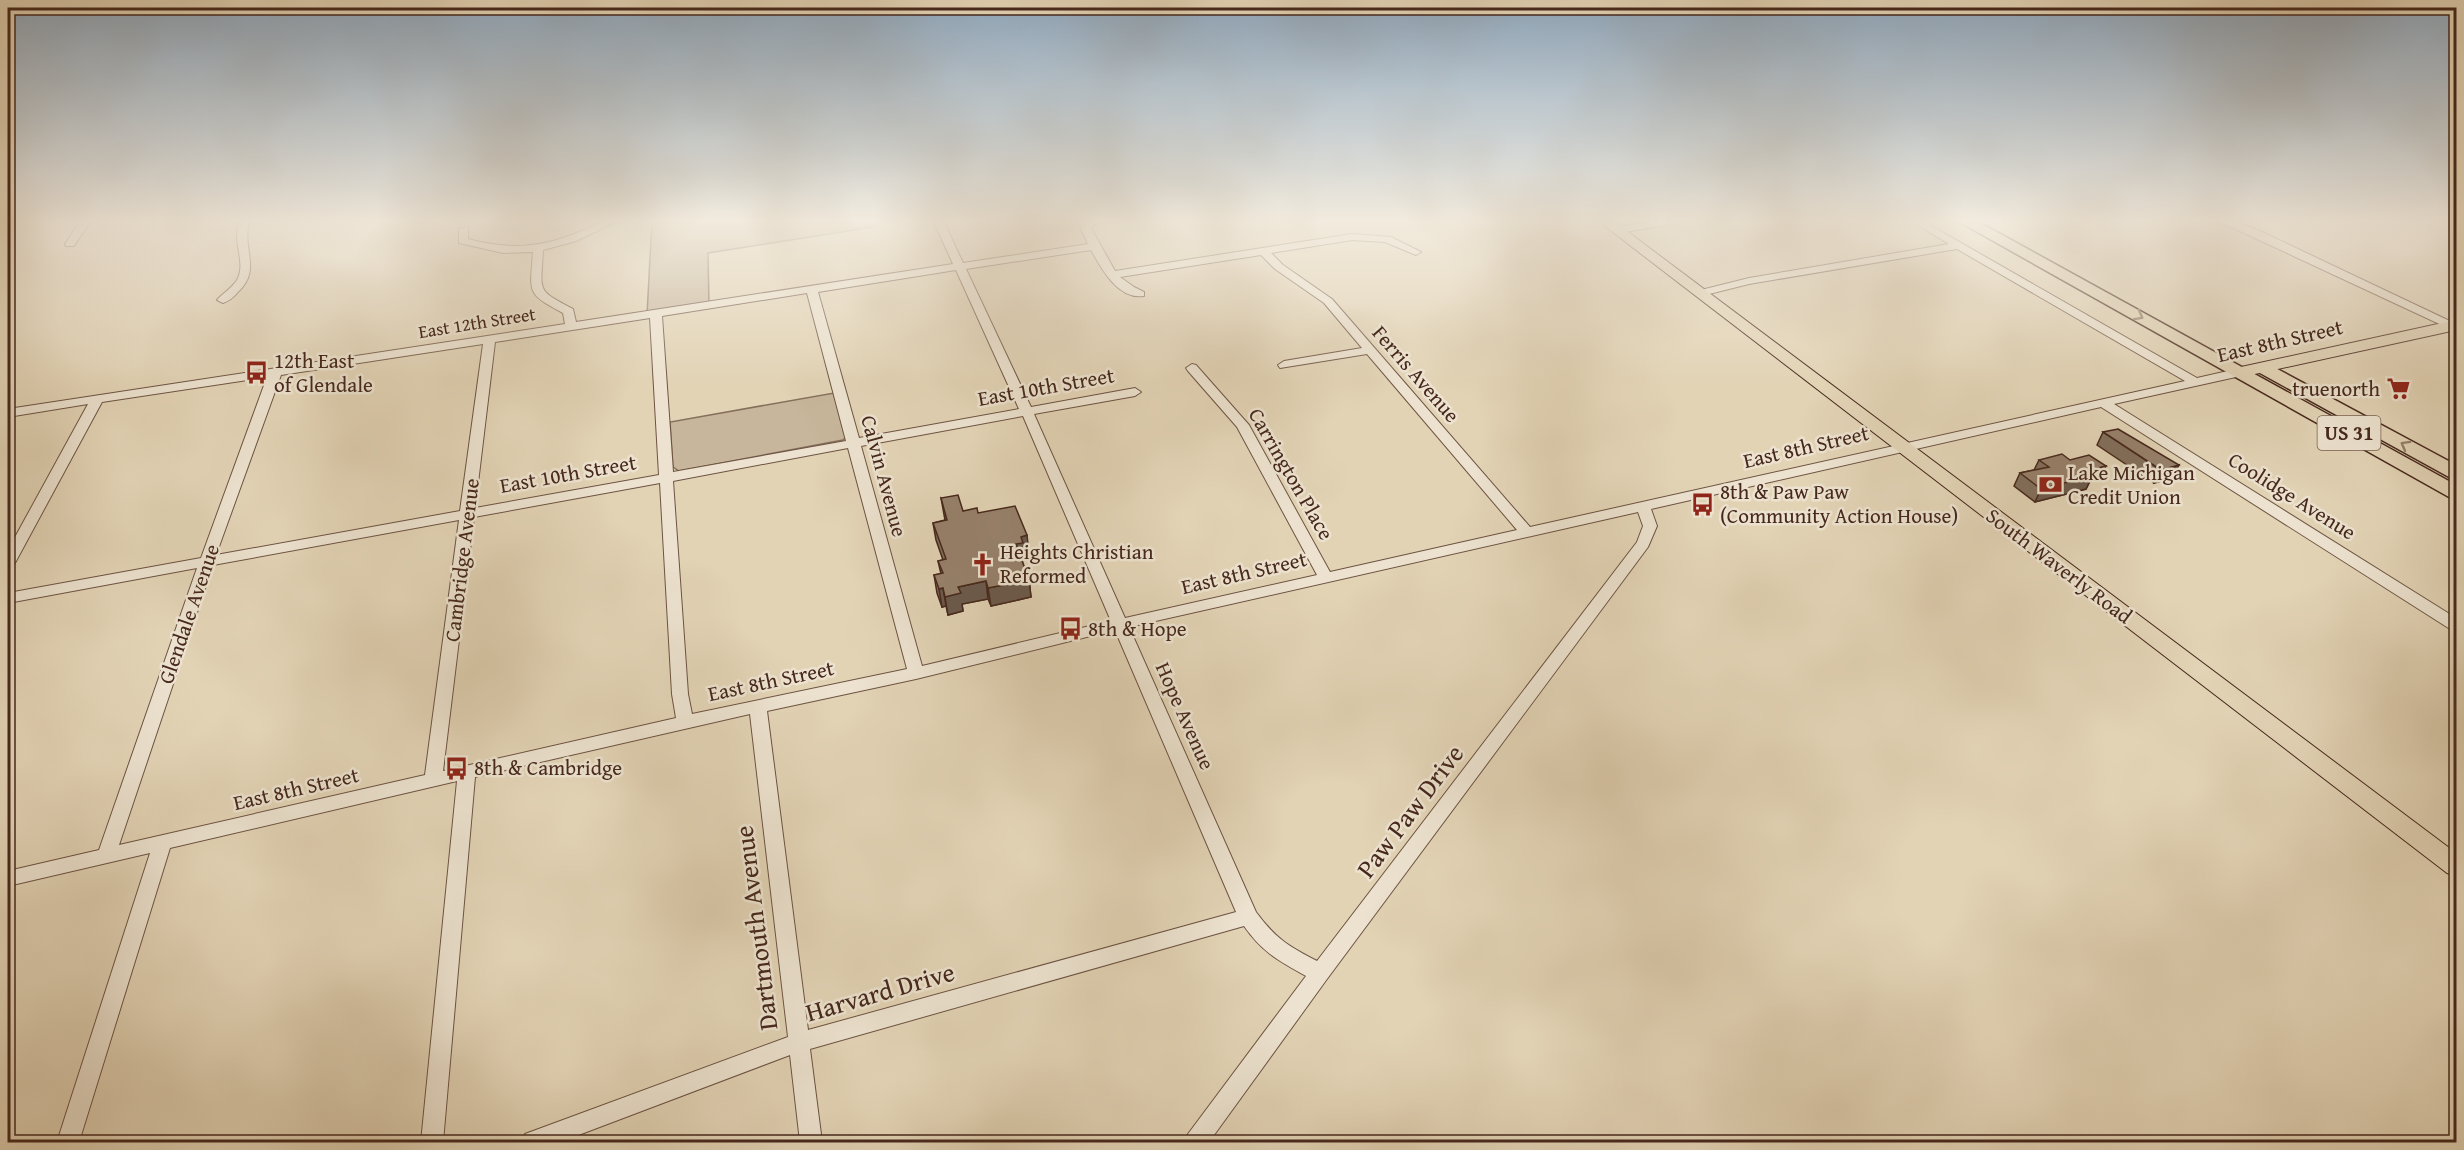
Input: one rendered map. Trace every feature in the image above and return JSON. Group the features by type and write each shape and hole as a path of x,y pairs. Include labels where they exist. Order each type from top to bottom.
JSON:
{"highway":[{"name":"US 31","path":"2063,274 2457,493"},
{"name":"US 31","path":"2092,274 2457,473"},
{"path":"2407,465 2457,487"}],"main road":[{"name":"South Waverly Road","path":"1676,274 2457,867"},
{"name":"East 8th Street","path":"2241,372 2454,325"}],"street":[{"path":"223,300 238,289 244,274"},
{"path":"537,274 536,288 540,296 569,312 571,327"},
{"name":"East 12th Street","path":"8,413 917,274"},
{"name":"Hope Avenue","path":"962,274 1027,412 1248,917 1265,940 1281,952 1320,973"},
{"path":"1111,275 1120,274"},
{"name":"Ferris Avenue","path":"1289,274 1329,301 1527,533"},
{"path":"1701,292 1793,274"},
{"path":"2007,274 2197,383"},
{"path":"2344,274 2454,325"},
{"path":"1111,275 1125,290 1140,294"},
{"name":"Calvin Avenue","path":"813,290 916,673"},
{"path":"656,314 680,694 685,723"},
{"name":"Cambridge Avenue","path":"433,780 489,340"},
{"path":"1284,365 1369,350"},
{"name":"Carrington Place","path":"1192,368 1243,425 1326,578"},
{"name":"East 8th Street","path":"8,878 467,772 916,673 1120,624 2241,372"},
{"name":"Glendale Avenue","path":"106,856 207,561 275,373"},
{"name":"East 10th Street","path":"8,598 1135,392"},
{"path":"8,563 97,400"},
{"name":"Coolidge Avenue","path":"2104,404 2457,625"},
{"name":"Paw Paw Drive","path":"1196,1143 1320,973 1643,544 1651,529 1651,520 1643,508"},
{"name":"Dartmouth Avenue","path":"758,707 797,1043 811,1143"},
{"path":"432,1143 467,772"},
{"path":"68,1143 162,844"},
{"name":"Harvard Drive","path":"533,1143 797,1043 1248,917"}],"shaded area":[{"path":"649,274 708,274 709,306 647,315"},
{"path":"834,393 846,437 843,440 679,471 673,467 670,422"}],"building":[{"path":"2118,429 2179,465 2161,470 2103,432"},
{"path":"2062,454 2070,460 2089,455 2106,466 2085,471 2092,476 2041,489 2020,473 2049,467 2039,460"},
{"name":"Heights Christian Reformed","path":"958,495 963,511 977,508 978,513 1015,506 1027,535 1021,537 1023,543 1016,544 1029,580 988,588 986,581 958,587 961,593 945,597 943,588 939,589 934,575 943,573 938,561 946,559 933,523 947,520 941,498"}],"place":[{"name":"12th East of Glendale","path":"256,373"},
{"name":"truenorth","path":"2398,389"},
{"name":"Lake Michigan Credit Union","path":"2050,485"},
{"name":"8th & Paw Paw (Community Action House)","path":"1702,504"},
{"name":"Heights Christian Reformed","path":"982,564"},
{"name":"8th & Hope","path":"1070,629"},
{"name":"8th & Cambridge","path":"456,768"}]}
